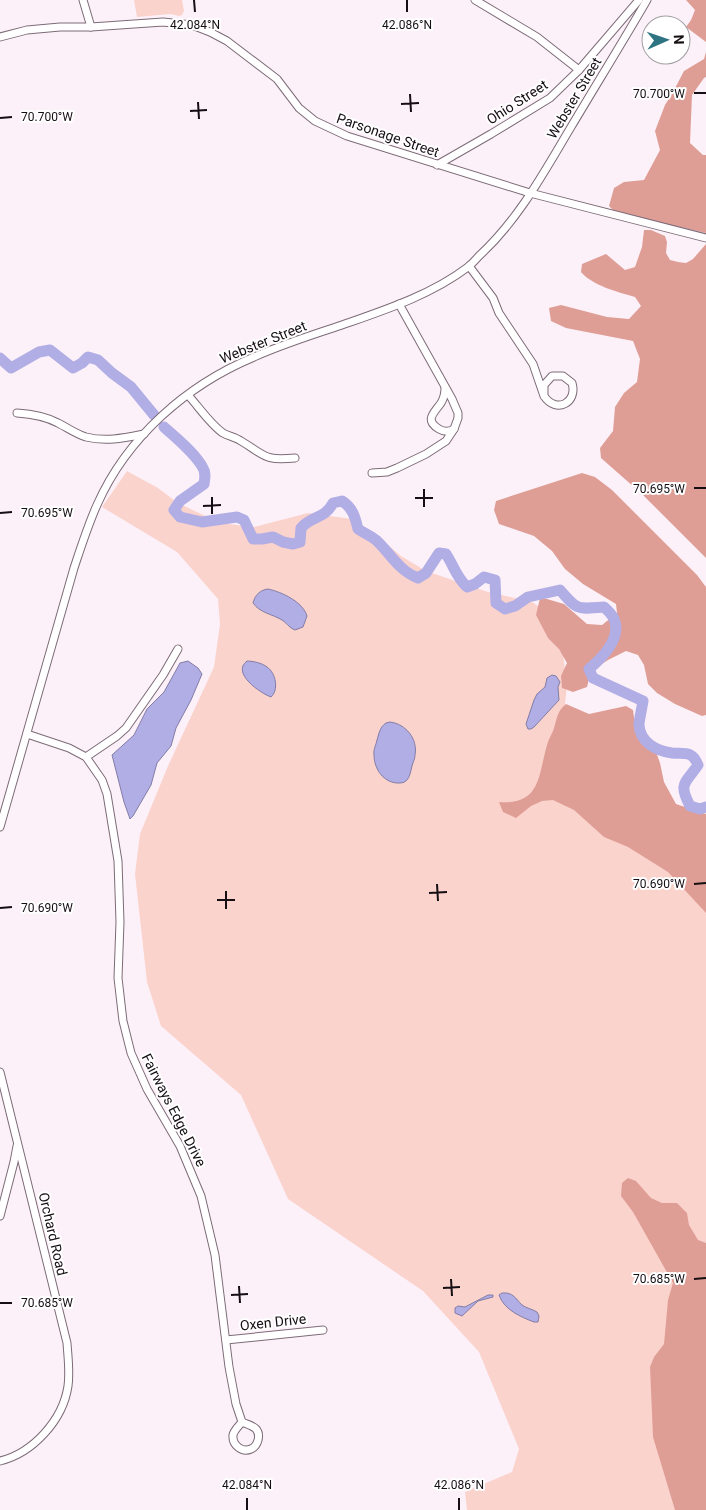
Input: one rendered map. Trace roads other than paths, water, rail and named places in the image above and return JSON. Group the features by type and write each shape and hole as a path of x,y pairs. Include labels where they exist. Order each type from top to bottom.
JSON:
{"street":[{"path":"83,0 91,27"},
{"path":"475,0 537,37 579,70"},
{"name":"Ohio Street","path":"437,165 540,105 579,70 638,0"},
{"name":"Webster Street","path":"0,827 74,568 87,530 104,490 128,453 164,414 188,394 215,376 252,357 430,291 470,266 504,230 530,193 647,0"},
{"name":"Parsonage Street","path":"0,36 27,30 148,23 192,25 227,41 277,79 300,108 315,120 347,136 530,193 706,238"},
{"path":"470,266 493,298 499,313 533,364 544,396 553,404 565,404 573,395 572,383 563,376 552,376 544,385 544,396"},
{"path":"372,473 387,472 426,454 446,441 454,429 458,418 458,413 445,387 399,304"},
{"path":"445,387 444,395 433,413 432,421 442,431 454,429"},
{"path":"188,394 212,423 224,433 239,440 261,455 273,459 295,458"},
{"path":"17,413 40,415 86,437 114,440 144,434"},
{"path":"86,757 126,728 163,675 178,649"},
{"name":"Fairways Edge Drive","path":"27,734 69,748 86,757 102,780 107,794 118,861 119,994 127,1037 131,1053 147,1089 180,1146 201,1196 215,1255 235,1398 242,1422"},
{"name":"Orchard Road","path":"0,1072 67,1343 69,1375 67,1393 63,1405 49,1428 25,1450 0,1461"},
{"path":"0,1216 17,1144"},
{"name":"Oxen Drive","path":"226,1340 323,1330"}],"waterway":[{"path":"0,358 11,368 39,352 50,350 73,368 88,357 98,360 131,387 154,415"},
{"path":"164,427 190,451 200,462 205,472 204,484 180,501 174,510 180,517 202,522 237,517 244,520 253,539 273,537 293,544 300,542 301,528 305,524 322,515 333,503 342,501 351,510 358,529 376,540 405,571 418,578 426,573 439,553 446,554 467,587 484,577 495,580 496,603 505,609 515,606 528,597 560,590 571,602 579,607 604,607 614,619 615,633 605,653 589,669 593,678 643,701 639,725 642,736 650,745 666,752 687,754 696,760 698,765 687,780 684,793 690,806 700,809 706,807"}]}
